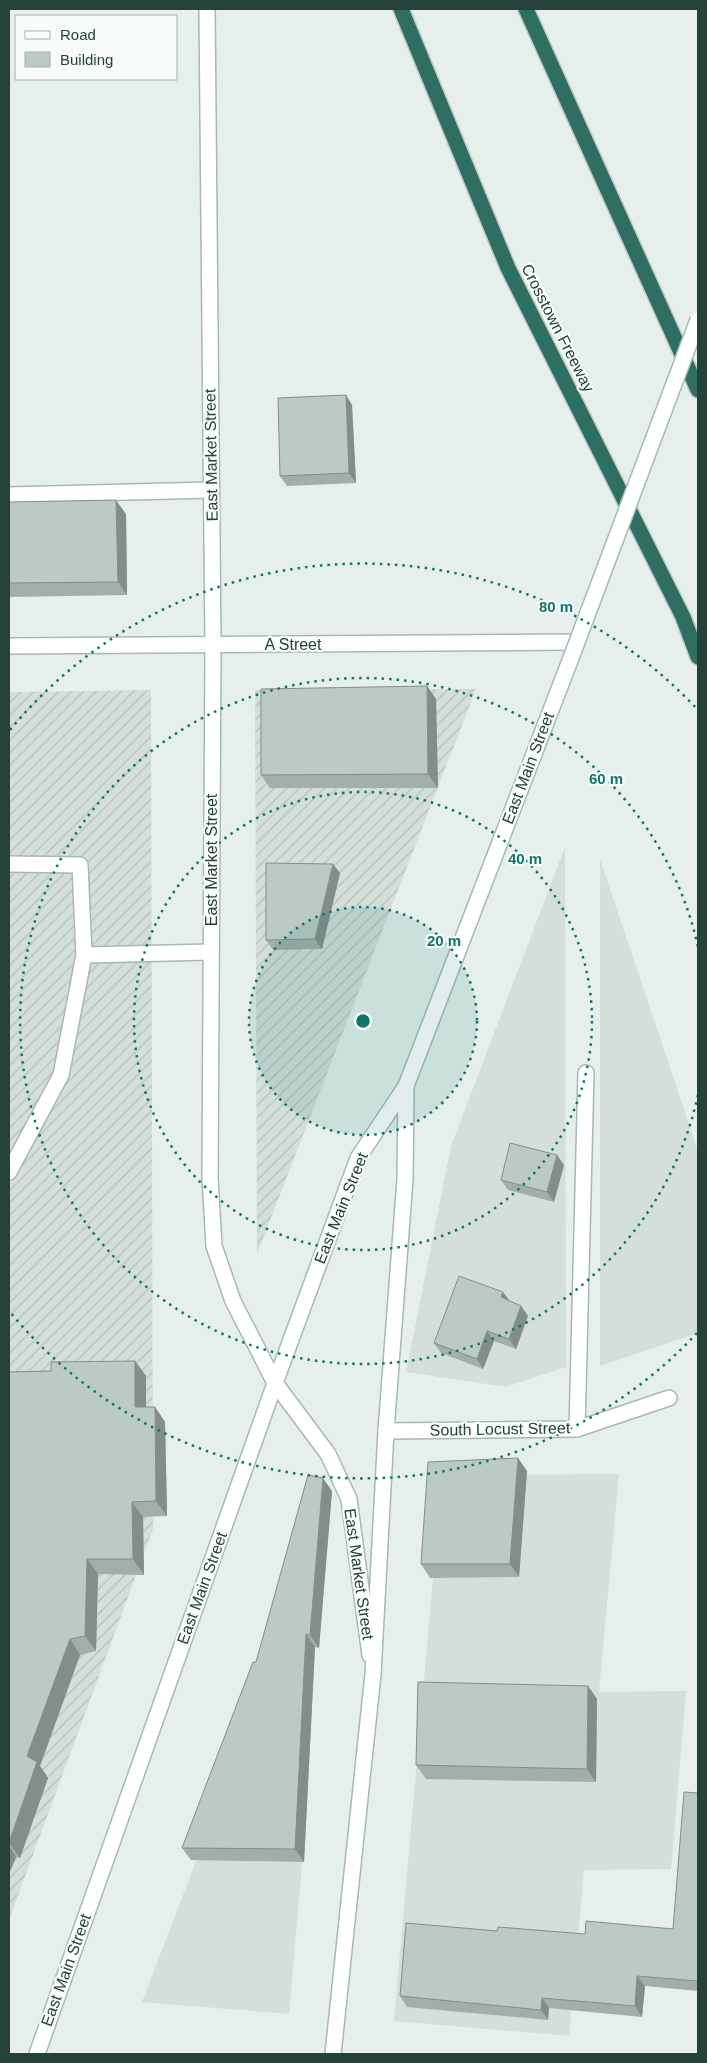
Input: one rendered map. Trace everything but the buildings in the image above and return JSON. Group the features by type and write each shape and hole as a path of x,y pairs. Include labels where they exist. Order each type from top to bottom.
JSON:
{"highway":[{"name":"Crosstown Freeway","path":"401,9 508,268 683,617 698,657"},
{"path":"526,9 698,390"}],"main road":[{"name":"East Market Street","path":"206,9 213,645 210,1178 214,1246 233,1301 275,1384 328,1454 349,1499 373,1674"},
{"name":"East Main Street","path":"37,2054 275,1384 358,1158 406,1086 571,658 571,642 698,320"},
{"path":"9,495 211,490"},
{"name":"A Street","path":"9,646 571,642"},
{"path":"9,864 80,865 84,955 61,1076 9,1172"},
{"path":"84,955 210,952"},
{"path":"577,1428 586,1074"},
{"name":"East Market Street","path":"333,2054 373,1674 386,1431 405,1179 406,1086"},
{"name":"South Locust Street","path":"386,1431 577,1428 669,1398"}],"shaded area":[{"path":"476,689 257,1254 255,690"},
{"path":"151,690 153,1529 9,1920 9,692"},
{"path":"565,847 566,1367 506,1387 406,1372 451,1146"},
{"path":"600,859 698,1151 698,1333 600,1366"},
{"path":"619,1474 599,1692 686,1691 671,1869 584,1870 569,2036 394,2021 442,1475"},
{"path":"320,1538 301,1876 289,2014 142,2002"}]}
